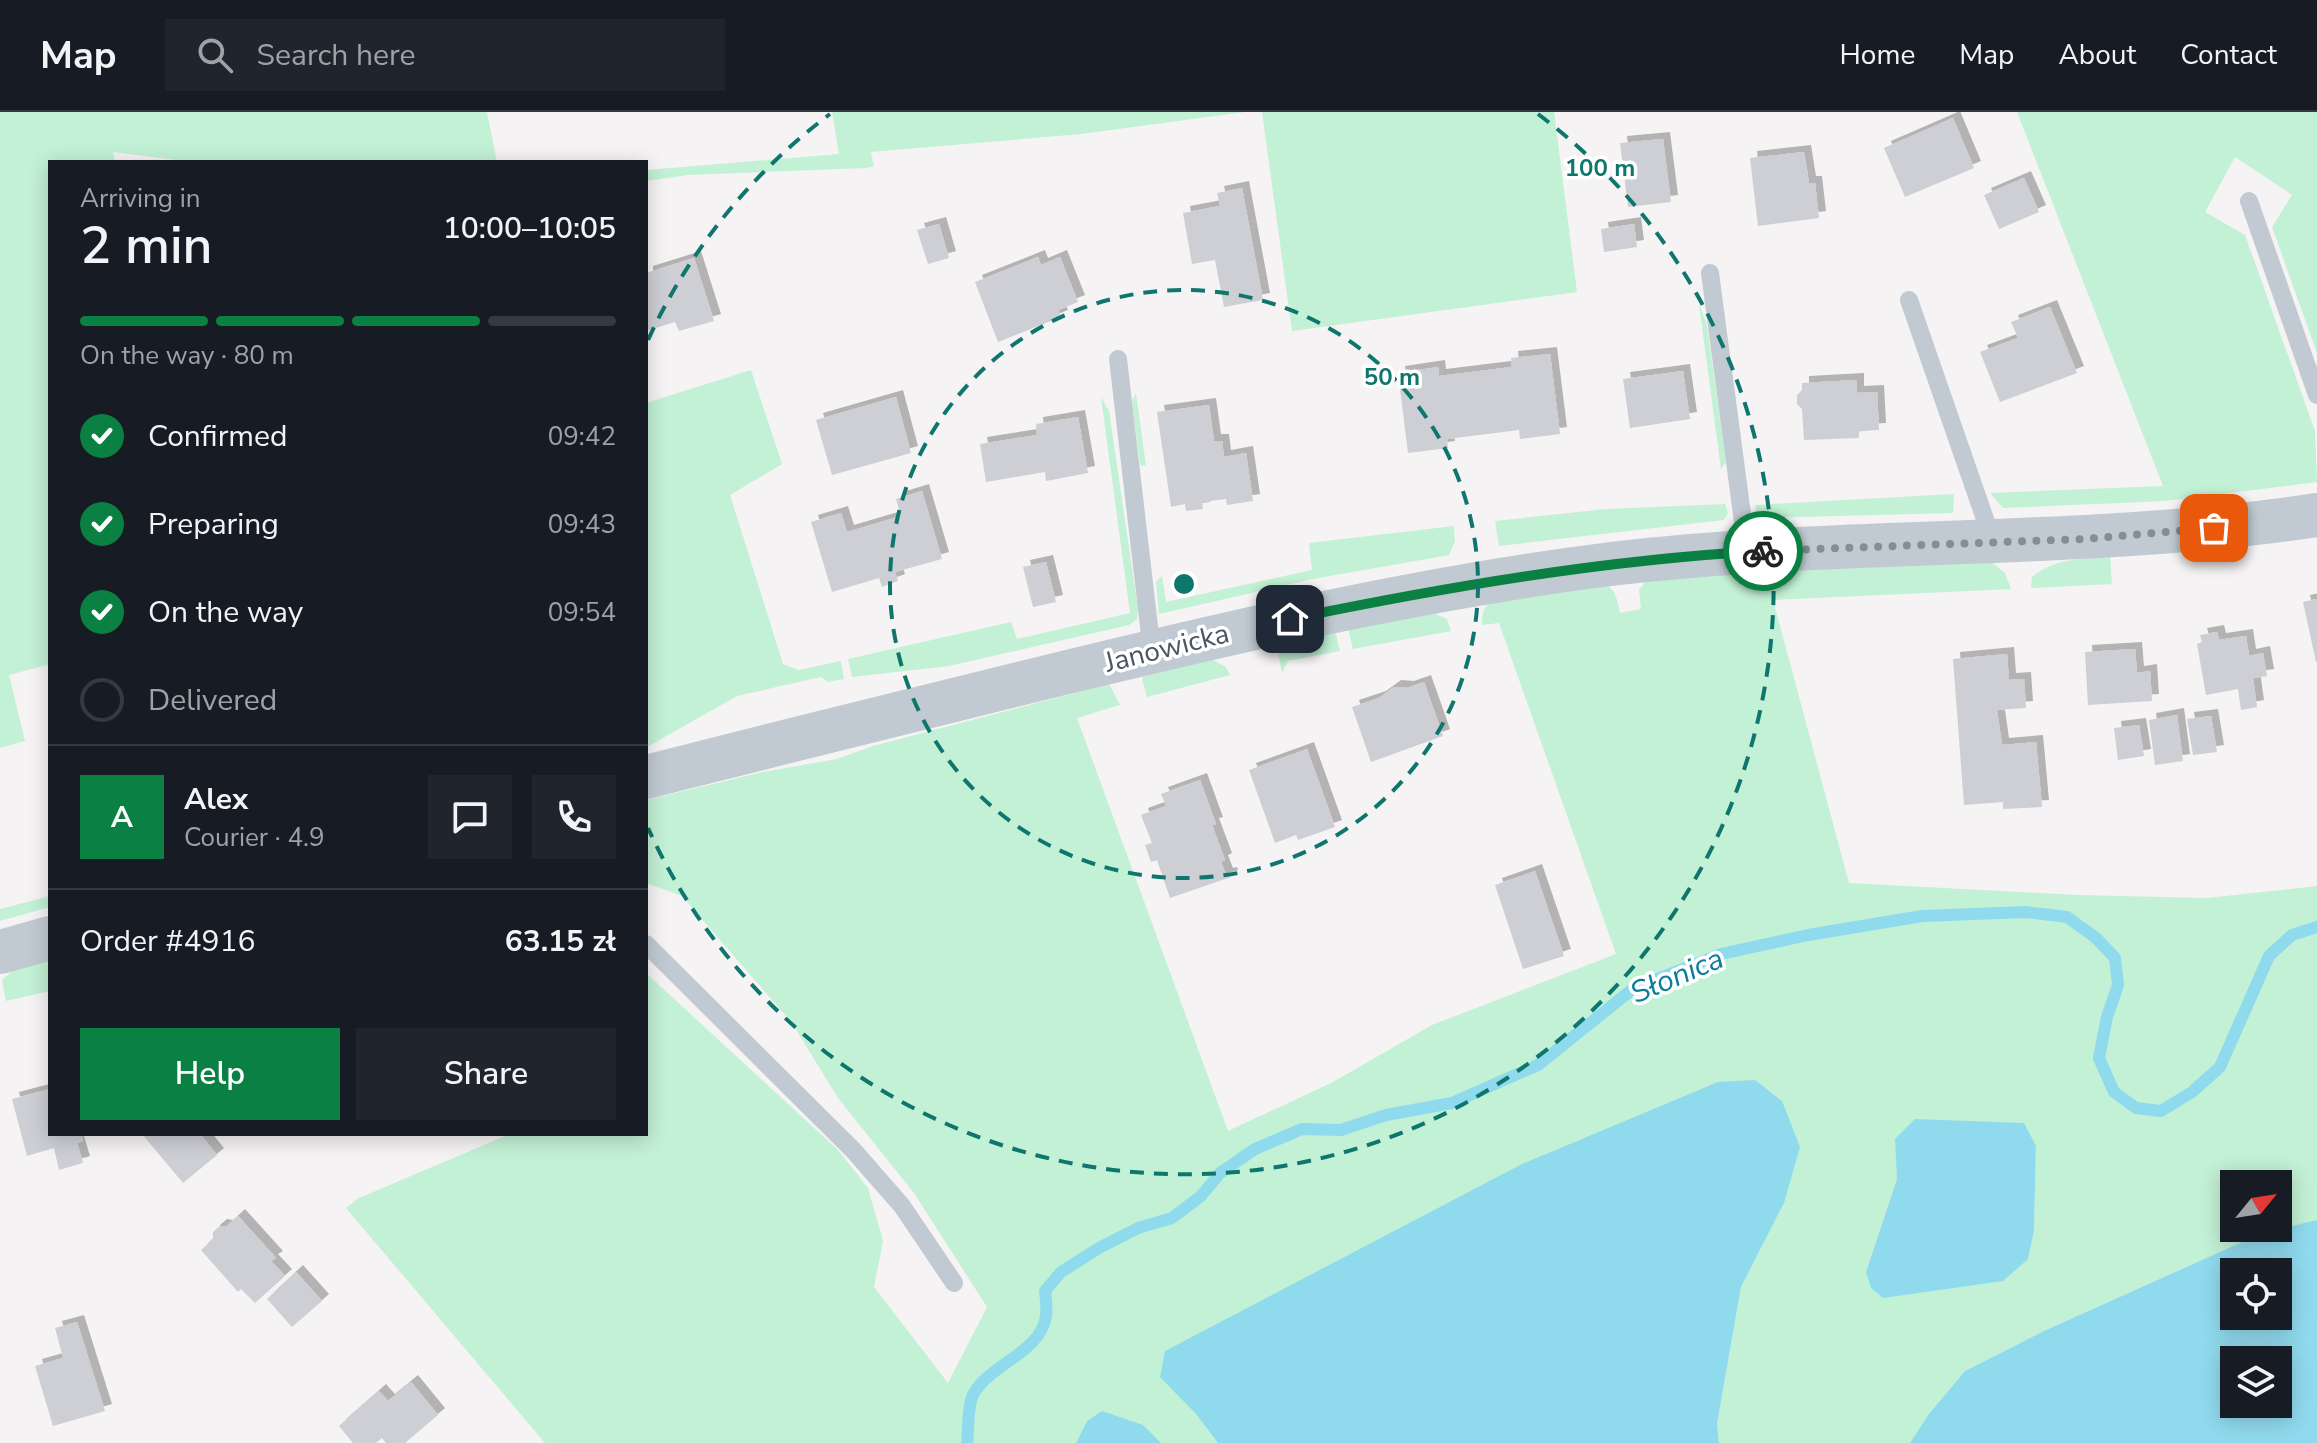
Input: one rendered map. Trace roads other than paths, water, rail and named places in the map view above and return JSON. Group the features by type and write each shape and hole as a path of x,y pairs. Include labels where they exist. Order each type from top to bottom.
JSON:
{"street":[{"name":"Janowicka","path":"648,777 1290,619 1458,586 1614,564 1747,552 2185,531 2317,515"},
{"path":"0,952 48,939"}],"lane":[{"path":"2249,201 2317,395"},
{"path":"1710,273 1747,552"},
{"path":"1909,300 1993,542"},
{"path":"1118,359 1152,652"},
{"path":"648,946 854,1151 902,1206 954,1283"}],"water":[{"path":"1755,1080 1782,1101 1800,1147 1784,1203 1741,1287 1717,1424 1719,1443 1218,1443 1196,1414 1160,1377 1165,1351 1522,1164 1718,1082"},
{"path":"1915,1119 2024,1123 2036,1146 2034,1231 2028,1259 2003,1281 1883,1298 1871,1288 1866,1272 1897,1179 1895,1139"},
{"path":"2317,1220 2317,1443 1910,1443 1928,1415 1965,1371 2046,1330 2242,1242 2292,1242 2292,1226"},
{"path":"1102,1411 1143,1425 1161,1443 1076,1443 1087,1421"}],"waterway":[{"name":"Słonica","path":"967,1443 969,1410 974,1393 992,1373 1035,1339 1046,1316 1045,1291 1061,1272 1138,1228 1172,1218 1201,1196 1220,1173 1255,1149 1302,1129 1341,1130 1386,1115 1452,1103 1538,1065 1634,988 1721,954 1808,935 1922,916 2026,912 2067,917 2096,938 2115,958 2118,985 2107,1017 2099,1058 2114,1092 2136,1108 2161,1111 2192,1092 2220,1067 2269,956 2292,935 2317,927"}]}
